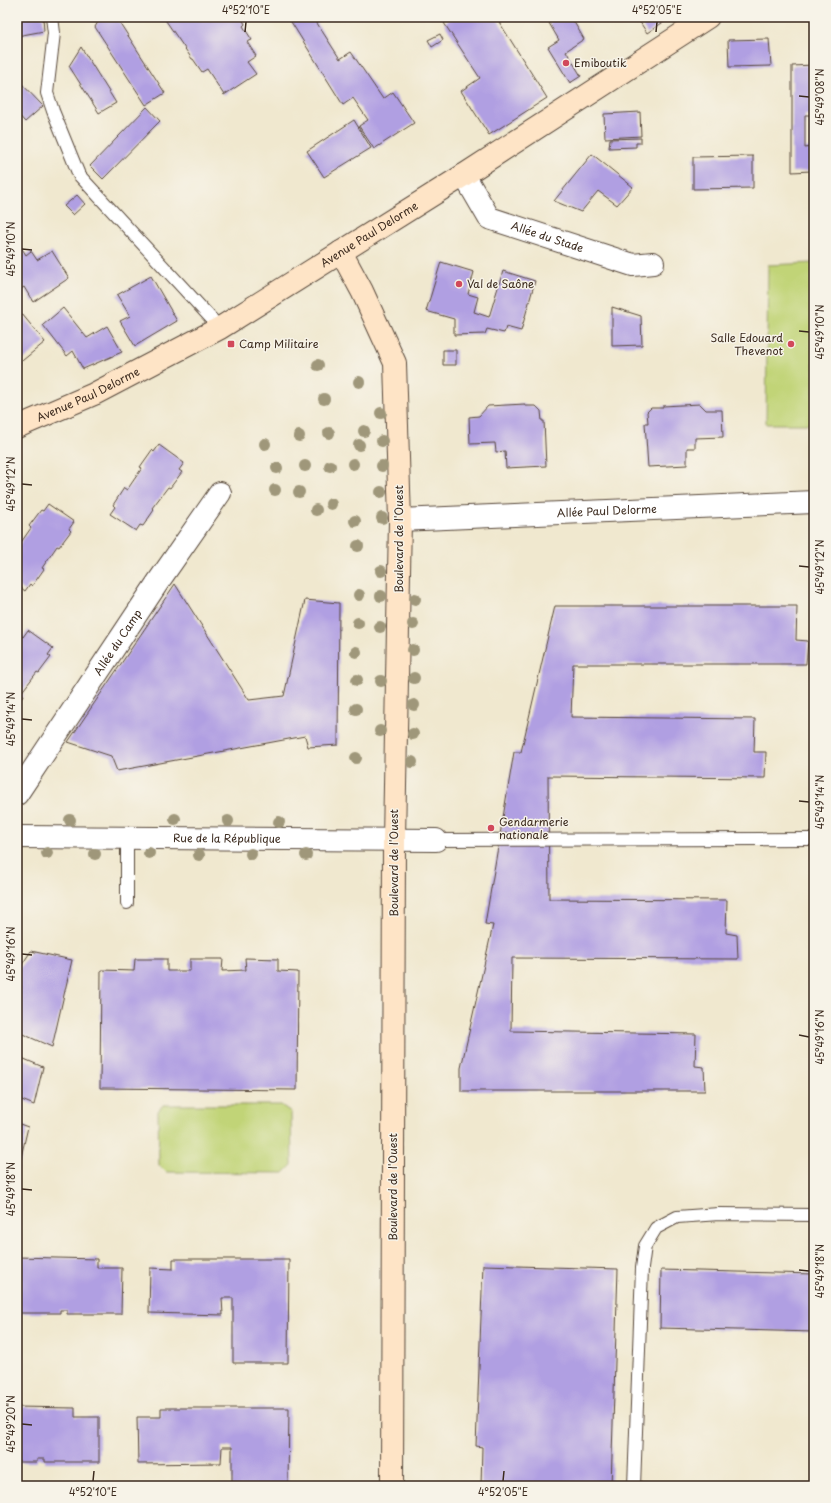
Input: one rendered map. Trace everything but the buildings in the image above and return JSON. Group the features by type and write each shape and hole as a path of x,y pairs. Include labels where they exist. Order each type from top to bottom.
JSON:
{"street":[{"name":"Avenue Paul Delorme","path":"17,427 94,394 220,328 464,175 708,17"},
{"name":"Allée du Stade","path":"464,175 489,218 633,265 653,263"},
{"name":"Boulevard de l'Ouest","path":"341,252 362,291 395,363 400,520 394,839 392,1486"},
{"name":"Allée du Camp","path":"17,794 158,582 220,493"},
{"name":"Allée Paul Delorme","path":"400,520 814,502"},
{"name":"Rue de la République","path":"17,836 436,840"}],"lane":[{"path":"52,17 54,33 48,93 53,111 79,174 220,328"},
{"path":"127,837 127,903"},
{"path":"436,840 814,839"},
{"path":"634,1486 642,1268 645,1246 656,1228 677,1217 719,1214 814,1215"}],"green space":[{"name":"Salle Edouard Thevenot","path":"814,263 814,424 766,424 768,265"},
{"path":"163,1105 281,1105 291,1112 292,1165 284,1173 166,1172 159,1165 158,1111"}],"place":[{"name":"Emiboutik","path":"566,63"},
{"name":"Val de Saône","path":"459,284"},
{"name":"Camp Militaire","path":"231,344"},
{"name":"Salle Edouard Thevenot","path":"791,344"},
{"name":"Gendarmerie nationale","path":"491,828"}]}
